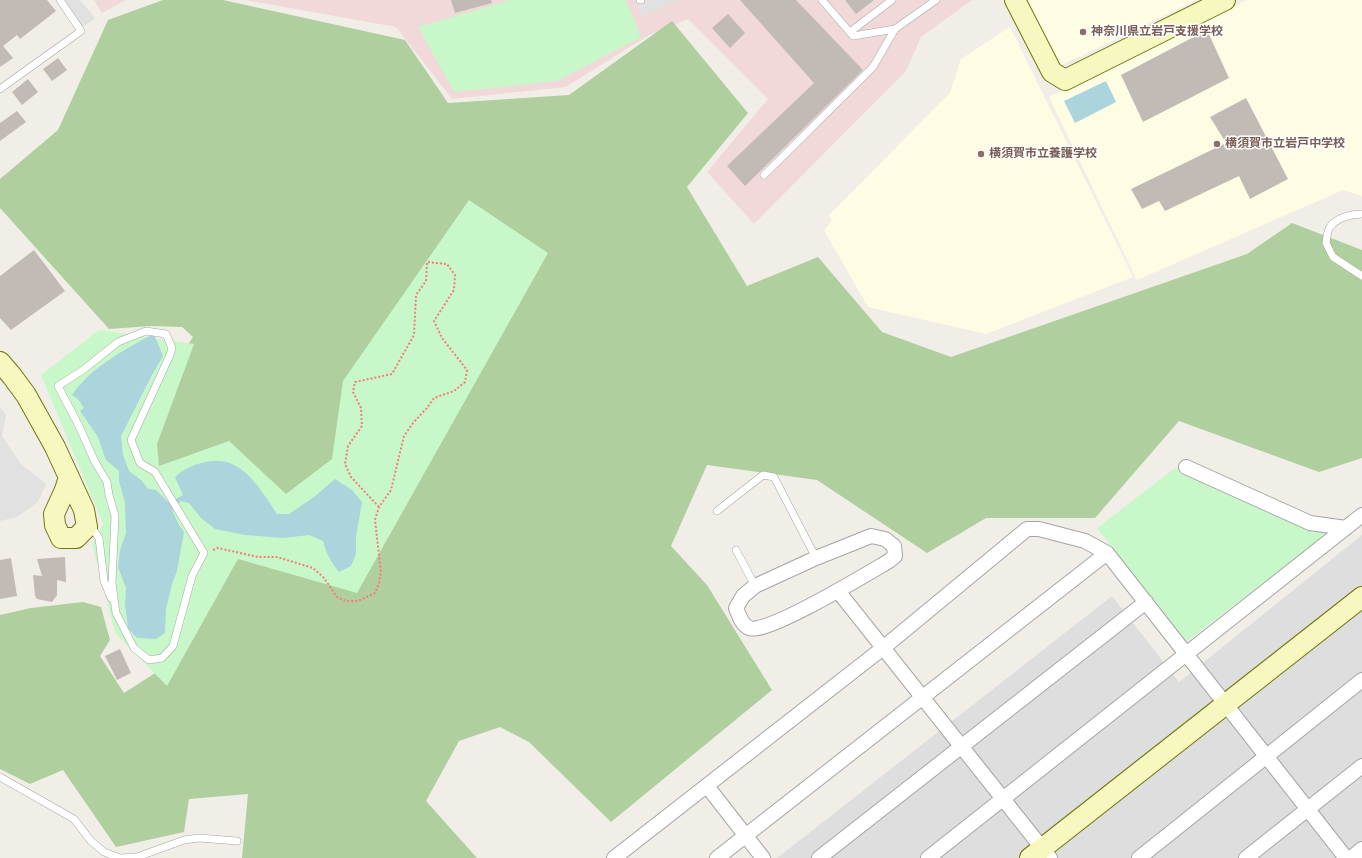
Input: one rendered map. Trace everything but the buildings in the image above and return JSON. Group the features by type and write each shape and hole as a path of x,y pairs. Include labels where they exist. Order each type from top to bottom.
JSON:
{"street":[{"path":"1015,0 1052,72 1065,80 1225,0"},
{"path":"0,362 12,376 31,404 55,447 69,477 84,510 87,527 76,538 61,538 55,525 54,514 69,477"},
{"path":"1186,468 1310,523 1346,528"},
{"path":"928,858 1362,516"},
{"path":"614,858 883,648 1027,529 1039,530 1085,541 1107,553 1346,858"},
{"path":"871,536 885,539 894,546 895,556 889,561 838,591 772,624 756,629 749,628 741,620 736,608 743,596 755,586 816,558 871,536"},
{"path":"717,858 1107,553"},
{"path":"838,591 1003,799 1041,855 1226,704 1362,597"},
{"path":"819,858 1146,602"},
{"path":"1139,858 1362,680"},
{"path":"1246,858 1362,766"},
{"path":"707,786 763,858"},
{"path":"1351,858 1362,849"}],"lane":[{"path":"0,89 81,31 60,0"},
{"path":"822,0 853,36 895,29"},
{"path":"850,32 892,0"},
{"path":"764,175 873,67 895,29 936,0"},
{"path":"1362,214 1354,214 1340,219 1329,228 1326,243 1334,257 1362,276"},
{"path":"86,521 99,538 104,581 116,613 134,648 149,660 162,658 173,646 192,576 204,553 155,472 140,463 131,440 170,355 172,348 166,334 146,331 118,342 83,370 58,386 79,426 95,462 107,482 115,516 112,583 116,613"},
{"path":"718,511 763,475 774,477 816,558"},
{"path":"736,550 755,586"},
{"path":"0,777 74,819 91,841 104,852 112,856 121,858 137,857 184,840 199,838 237,841"}],"path":[{"path":"204,553 218,548 258,557 277,557 313,568 324,578 337,597 346,601 358,600 375,593 381,572 375,520 379,507 391,490 404,436 434,398 454,390 465,382 467,370 442,338 434,321 454,290 455,275 447,264 427,262 426,281 416,294 414,335 392,374 354,382 353,392 361,408 362,426 348,446 345,464 351,477 379,507"}],"shaded area":[{"path":"62,0 80,0 95,18 79,30"},
{"path":"94,0 126,0 102,13"},
{"path":"245,0 972,0 921,37 906,71 754,224 707,172 768,99 688,19 649,35 566,87 452,99 396,27"},
{"path":"635,0 679,0 642,16"},
{"name":"神奈川県立岩戸支援学校","path":"1022,0 1196,0 1060,66 1052,63"},
{"name":"横須賀市立岩戸中学校","path":"1247,0 1362,0 1362,196 1343,190 1137,280 1049,97"},
{"name":"横須賀市立養護学校","path":"1010,27 1133,277 986,334 868,307 824,230 832,221 829,215 950,93 961,59"},
{"path":"0,407 6,415 2,436 21,464 46,484 38,502 17,517 0,521"},
{"path":"1362,535 1362,858 777,858 1112,596 1179,682"}],"green space":[{"path":"163,0 223,0 405,40 448,103 569,95 672,21 748,113 687,187 747,286 818,257 882,332 951,357 1247,254 1292,223 1362,250 1362,458 1319,472 1179,421 1095,518 986,518 927,553 817,480 707,465 671,546 707,585 772,690 611,822 529,742 500,727 459,741 426,801 477,858 242,858 248,794 189,799 184,832 116,847 63,770 30,784 0,769 0,615 31,608 83,602 101,607 110,640 100,656 124,693 177,659 142,462 169,374 193,337 182,327 151,326 109,329 0,208 0,179 58,130 108,20"},
{"path":"511,0 626,0 641,37 557,81 454,92 418,27"},
{"path":"469,200 548,253 357,593 238,559 167,686 115,633 92,544 103,524 41,375 99,330 194,344 157,444 159,466 229,441 286,494 332,459 343,381"},
{"path":"1175,468 1313,527 1332,530 1186,642 1097,528"}],"water":[{"path":"1106,81 1116,102 1075,123 1064,101"},
{"path":"153,334 163,356 121,436 123,455 129,471 141,480 148,489 156,490 169,503 183,495 175,477 196,464 218,461 232,464 246,473 258,486 277,514 289,514 314,497 335,479 352,490 362,502 356,537 356,554 351,566 339,572 329,557 323,541 309,535 283,538 245,535 215,529 201,518 189,503 181,501 172,510 184,532 177,571 166,609 165,633 156,639 137,638 128,628 125,604 126,588 118,567 120,550 126,533 125,503 119,481 119,471 106,460 98,437 80,411 84,408 78,399 72,395 88,376 108,360"}],"place":[{"name":"神奈川県立岩戸支援学校","path":"1083,32"},
{"name":"横須賀市立岩戸中学校","path":"1217,144"},
{"name":"横須賀市立養護学校","path":"981,154"}]}
